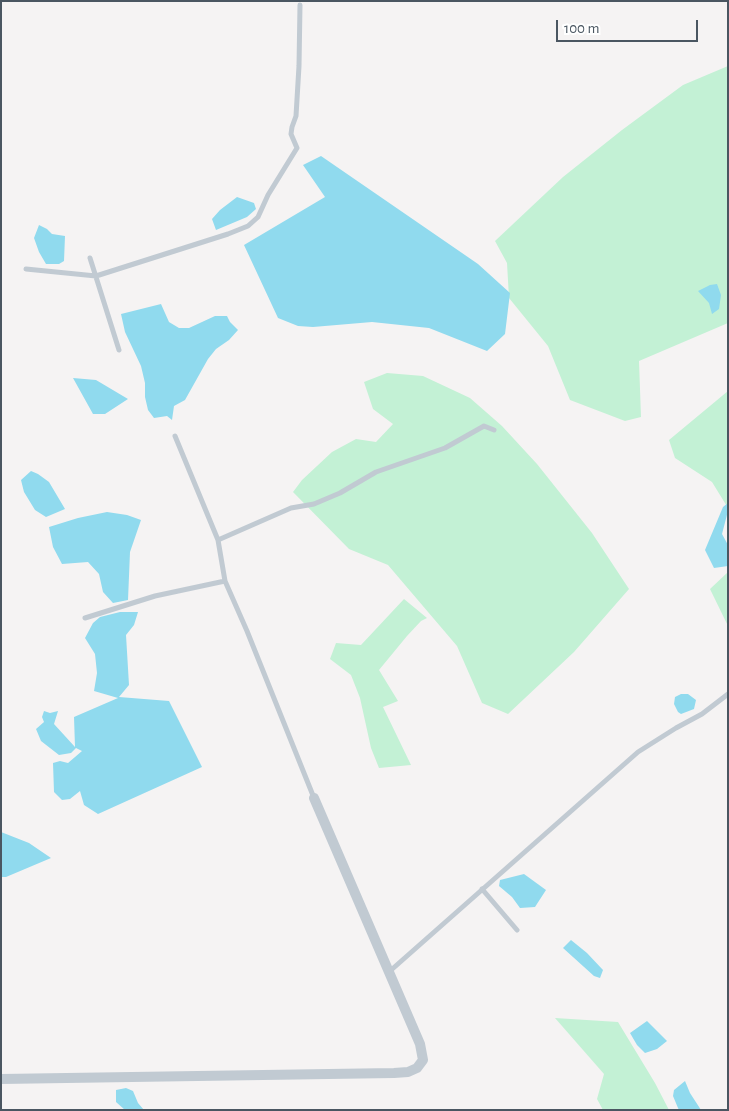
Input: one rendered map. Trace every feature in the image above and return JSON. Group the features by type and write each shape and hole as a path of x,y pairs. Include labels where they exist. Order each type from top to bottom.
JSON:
{"street":[{"path":"1,1079 408,1072 417,1068 423,1060 420,1044 314,798"}],"lane":[{"path":"26,269 96,276 228,234 248,226 258,217 268,195 297,148 291,134 296,116 300,5"},
{"path":"90,258 119,350"},
{"path":"218,540 291,508 314,504 340,493 376,472 445,448 484,426 494,430"},
{"path":"174,436 218,540 225,581 314,798"},
{"path":"85,618 155,596 225,581"},
{"path":"390,971 638,752 702,714 728,694"},
{"path":"482,889 517,930"}],"green space":[{"path":"728,66 728,323 639,361 641,417 625,421 570,400 548,346 509,298 507,263 495,241 563,177 622,130 683,85"},
{"path":"387,373 423,376 470,398 502,426 537,464 592,533 629,589 574,652 508,714 482,703 457,646 388,565 349,549 293,492 302,480 332,452 356,439 376,442 393,424 373,409 364,382"},
{"path":"728,391 728,508 712,482 675,458 669,440"},
{"path":"728,572 728,626 710,589"},
{"path":"404,599 427,618 421,621 407,636 379,670 398,701 383,707 411,765 379,768 371,748 360,698 351,675 330,659 336,643 361,645"},
{"path":"555,1018 618,1022 669,1110 603,1110 597,1099 604,1074"}],"water":[{"path":"321,156 478,264 510,293 505,334 487,351 429,328 372,322 313,327 298,326 278,318 244,245 325,197 303,165"},
{"path":"237,197 254,203 256,209 247,217 216,230 212,219"},
{"path":"39,225 52,234 65,236 64,261 59,264 46,264 39,252 34,238"},
{"path":"717,284 721,295 719,309 712,314 709,303 698,291"},
{"path":"161,304 169,322 179,328 189,328 215,316 227,316 238,330 229,340 216,349 208,359 185,400 174,406 172,420 167,416 154,418 148,410 141,366 125,332 121,314"},
{"path":"73,378 96,380 128,399 105,414 93,414"},
{"path":"31,471 49,482 65,509 46,517 35,510 24,492 21,480"},
{"path":"728,503 728,511 722,534 728,545 728,566 714,568 705,550 723,507"},
{"path":"107,512 127,515 141,520 130,552 128,600 113,603 103,592 99,574 88,562 62,564 53,547 49,527"},
{"path":"120,612 138,612 134,625 126,635 129,685 119,697 169,701 202,767 98,814 84,805 80,791 70,799 62,800 54,792 53,763 60,761 68,763 82,751 76,748 71,753 59,755 41,741 36,729 44,722 42,717 44,711 50,713 58,711 54,724 75,747 74,717 118,698 94,691 97,673 95,654 85,638 93,623 100,617"},
{"path":"681,694 688,694 696,700 694,709 681,714 674,704 675,697"},
{"path":"1,832 29,843 51,858 6,877 1,877"},
{"path":"524,874 546,890 535,907 520,908 512,897 499,886 500,880"},
{"path":"571,940 603,970 600,978 594,976 563,948"},
{"path":"647,1021 667,1041 657,1049 645,1053 637,1045 630,1033"},
{"path":"685,1081 701,1110 679,1110 673,1096 674,1090"},
{"path":"126,1088 133,1091 138,1103 144,1110 125,1110 116,1102 116,1090"}]}
